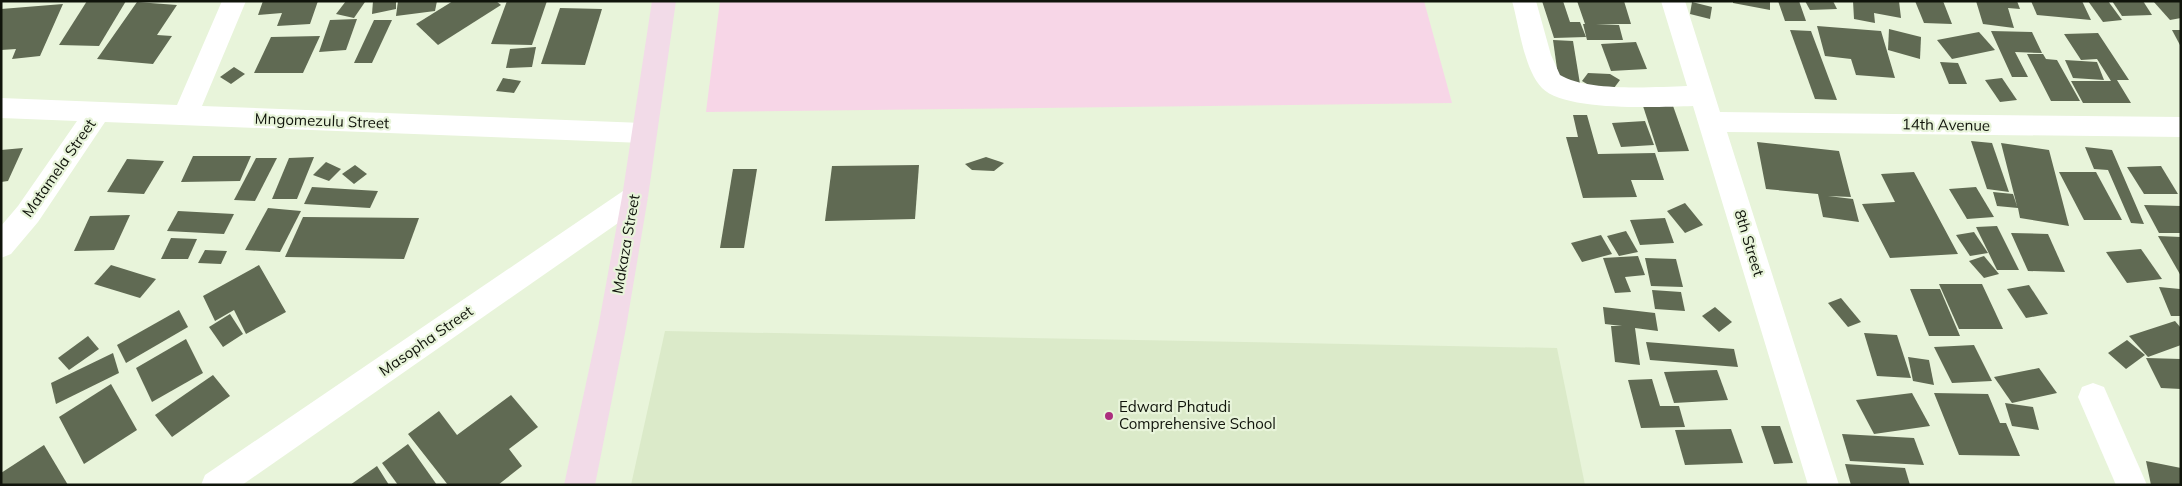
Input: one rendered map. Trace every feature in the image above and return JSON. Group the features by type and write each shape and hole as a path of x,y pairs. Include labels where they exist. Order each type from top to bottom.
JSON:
{"street":[{"path":"185,115 234,1"},
{"name":"Makaza Street","path":"579,485 612,328 635,197 664,1"},
{"path":"1524,1 1544,70 1552,83 1569,92 1592,95 1703,96"},
{"name":"8th Street","path":"1673,1 1824,485"},
{"name":"Mngomezulu Street","path":"1,108 643,133"},
{"name":"Matamela Street","path":"1,246 28,214 98,113"},
{"name":"14th Avenue","path":"1711,122 2181,127"},
{"name":"Masopha Street","path":"216,485 635,197"},
{"path":"2092,397 2132,485"}],"shaded area":[{"path":"720,1 1424,1 1452,103 706,112"},
{"name":"Edward Phatudi Comprehensive School","path":"665,331 1557,348 1585,485 631,485"}],"building":[{"path":"87,1 126,1 99,46 59,45"},
{"path":"263,1 318,1 310,24 277,26 282,13 258,15"},
{"path":"346,1 365,2 354,18 336,14"},
{"path":"373,1 396,1 396,9 372,14"},
{"path":"398,1 437,1 435,11 396,16"},
{"path":"453,1 496,1 501,5 438,45 416,24"},
{"path":"507,1 547,1 532,45 491,44"},
{"path":"1542,1 1563,1 1570,22 1580,22 1586,37 1554,38"},
{"path":"1577,1 1624,1 1631,24 1596,24 1619,25 1623,40 1587,40 1583,24 1585,24"},
{"path":"1733,1 1770,1 1770,10 1733,3"},
{"path":"1778,1 1799,1 1806,21 1785,21"},
{"path":"1805,1 1833,1 1837,9 1810,10"},
{"path":"1853,1 1899,1 1901,18 1874,13 1875,23 1854,19"},
{"path":"1915,1 1943,1 1952,24 1924,23"},
{"path":"1976,1 2017,1 2020,9 2008,8 2014,28 1983,24"},
{"path":"2031,1 2082,1 2091,20 2037,15"},
{"path":"2088,1 2108,1 2122,20 2103,22"},
{"path":"2112,1 2143,1 2152,15 2122,16"},
{"path":"2153,1 2181,1 2181,18 2170,20"},
{"path":"137,2 177,5 157,35 172,36 153,64 97,59"},
{"path":"1692,2 1712,7 1710,19 1690,14"},
{"path":"63,4 40,56 12,59 16,49 1,50 1,9"},
{"path":"560,8 602,9 585,65 541,64"},
{"path":"357,19 346,50 319,52 330,20"},
{"path":"374,20 392,20 372,63 354,63"},
{"path":"1817,26 1881,31 1895,78 1856,75 1851,59 1825,56"},
{"path":"1889,29 1921,37 1920,59 1888,50"},
{"path":"1790,30 1811,31 1837,100 1815,99"},
{"path":"2172,30 2181,30 2181,47"},
{"path":"1991,31 2032,32 2042,53 2015,52 2028,77 2012,77"},
{"path":"1979,32 1995,50 1952,59 1937,40"},
{"path":"2098,33 2129,80 2117,80 2131,103 2083,103 2071,81 2111,81 2097,59 2081,60 2064,34"},
{"path":"320,36 303,73 254,73 271,37"},
{"path":"1553,40 1573,41 1580,84 1559,83"},
{"path":"1636,42 1647,69 1611,71 1601,44"},
{"path":"536,47 532,67 506,68 510,49"},
{"path":"2027,54 2043,54 2046,59 2057,60 2080,101 2051,101"},
{"path":"2065,60 2097,62 2104,80 2073,78"},
{"path":"1940,62 1958,63 1967,84 1949,84"},
{"path":"234,67 245,74 231,84 220,77"},
{"path":"1588,73 1610,74 1620,80 1614,88 1592,87 1582,81"},
{"path":"503,78 521,81 514,93 496,91"},
{"path":"2002,78 2017,100 2000,102 1985,80"},
{"path":"1642,103 1672,103 1689,151 1658,152"},
{"path":"1573,115 1587,115 1598,154 1655,153 1664,180 1631,180 1637,197 1583,198 1566,137 1578,137"},
{"path":"1645,121 1654,145 1621,147 1612,123"},
{"path":"1971,141 1992,143 2009,192 1987,189"},
{"path":"1757,142 1839,151 1851,197 1828,196 1853,199 1859,222 1823,217 1818,194 1766,189"},
{"path":"2001,143 2049,150 2069,226 2020,218 2018,208 1997,206 1993,192 2013,194 2017,206"},
{"path":"2085,147 2112,150 2144,224 2131,223 2108,170 2094,169"},
{"path":"23,148 8,181 1,182 1,150"},
{"path":"193,156 251,156 240,181 181,182"},
{"path":"314,157 297,199 272,199 289,158"},
{"path":"986,157 1004,163 994,171 972,170 965,164"},
{"path":"256,158 277,158 255,201 234,200"},
{"path":"127,159 164,161 144,194 107,192"},
{"path":"326,162 341,169 329,181 313,175"},
{"path":"355,165 367,174 354,184 342,174"},
{"path":"919,165 915,219 825,221 832,166"},
{"path":"2161,166 2178,194 2144,194 2127,167"},
{"path":"733,169 757,169 744,248 720,248"},
{"path":"1914,172 1958,254 1890,258 1862,204 1895,202 1881,174"},
{"path":"2059,172 2096,172 2122,220 2084,220"},
{"path":"312,187 378,191 370,208 304,204"},
{"path":"1976,187 1994,217 1967,219 1949,189"},
{"path":"1685,203 1703,225 1685,233 1667,211"},
{"path":"2144,205 2181,206 2181,233 2159,233"},
{"path":"268,208 301,211 280,252 245,250"},
{"path":"178,211 234,214 224,234 167,231"},
{"path":"130,215 114,250 74,251 90,216"},
{"path":"303,217 419,218 404,259 285,257"},
{"path":"1665,218 1674,243 1640,245 1630,220"},
{"path":"1997,226 2019,270 1997,270 1976,227"},
{"path":"1626,231 1638,252 1619,256 1607,236"},
{"path":"1974,232 1988,253 1970,256 1956,235"},
{"path":"2011,233 2048,234 2065,272 2028,271"},
{"path":"1601,235 1612,254 1582,262 1571,243"},
{"path":"2158,236 2181,237 2181,276"},
{"path":"171,238 197,239 188,259 161,259"},
{"path":"2141,249 2162,279 2127,283 2106,252"},
{"path":"205,250 227,251 221,264 198,263"},
{"path":"1638,256 1645,275 1625,277 1631,292 1615,293 1603,258"},
{"path":"1984,256 1999,274 1984,278 1969,261"},
{"path":"1645,258 1676,259 1683,287 1651,286"},
{"path":"111,265 156,279 140,298 94,284"},
{"path":"259,265 286,312 246,334 234,310 215,321 203,296"},
{"path":"1939,284 1982,284 2003,329 1959,329"},
{"path":"2029,285 2048,314 2026,318 2007,289"},
{"path":"2159,287 2180,289 2181,316 2171,316"},
{"path":"1910,289 1940,289 1960,336 1929,336"},
{"path":"1652,290 1681,292 1685,311 1655,309"},
{"path":"1841,298 1861,322 1848,327 1828,303"},
{"path":"1603,307 1655,313 1658,331 1635,328 1640,365 1615,362 1611,326 1622,326 1605,324"},
{"path":"1715,307 1732,322 1719,332 1702,316"},
{"path":"179,310 188,327 126,363 117,345"},
{"path":"230,314 243,334 223,347 209,327"},
{"path":"2175,321 2181,328 2181,345 2148,357 2129,336"},
{"path":"1864,333 1897,335 1911,378 1877,376"},
{"path":"88,336 99,349 69,370 58,358"},
{"path":"186,339 203,373 152,402 136,368"},
{"path":"2127,340 2145,355 2126,369 2108,353"},
{"path":"1646,342 1734,349 1738,367 1650,360"},
{"path":"1974,345 1992,381 1952,383 1934,347"},
{"path":"113,353 119,373 56,404 51,383"},
{"path":"1908,357 1929,360 1934,385 1913,381"},
{"path":"2146,358 2181,359 2181,389 2161,388"},
{"path":"2039,368 2057,393 2012,403 1994,377"},
{"path":"1717,370 1728,400 1674,403 1664,372"},
{"path":"213,375 230,396 172,437 155,415"},
{"path":"1652,379 1660,406 1679,406 1685,427 1641,428 1628,380"},
{"path":"111,384 137,430 84,464 59,417"},
{"path":"1912,393 1930,426 1874,434 1856,400"},
{"path":"1934,393 1988,394 2000,423 2006,423 2020,456 1959,455"},
{"path":"511,395 538,427 509,449 522,466 498,485 448,485 408,434 439,411 457,435"},
{"path":"2005,403 2033,407 2039,430 2012,426"},
{"path":"1761,426 1780,426 1793,463 1774,464"},
{"path":"1731,429 1743,463 1685,465 1675,430"},
{"path":"1842,434 1914,438 1924,465 1850,461"},
{"path":"408,444 437,485 398,485 382,463"},
{"path":"44,445 68,485 1,485 1,473"},
{"path":"2146,461 2181,468 2181,485 2151,485"},
{"path":"1845,464 1905,468 1910,485 1851,485"},
{"path":"377,466 389,485 350,485"}],"place":[{"name":"Edward Phatudi Comprehensive School","path":"1109,416"}]}
